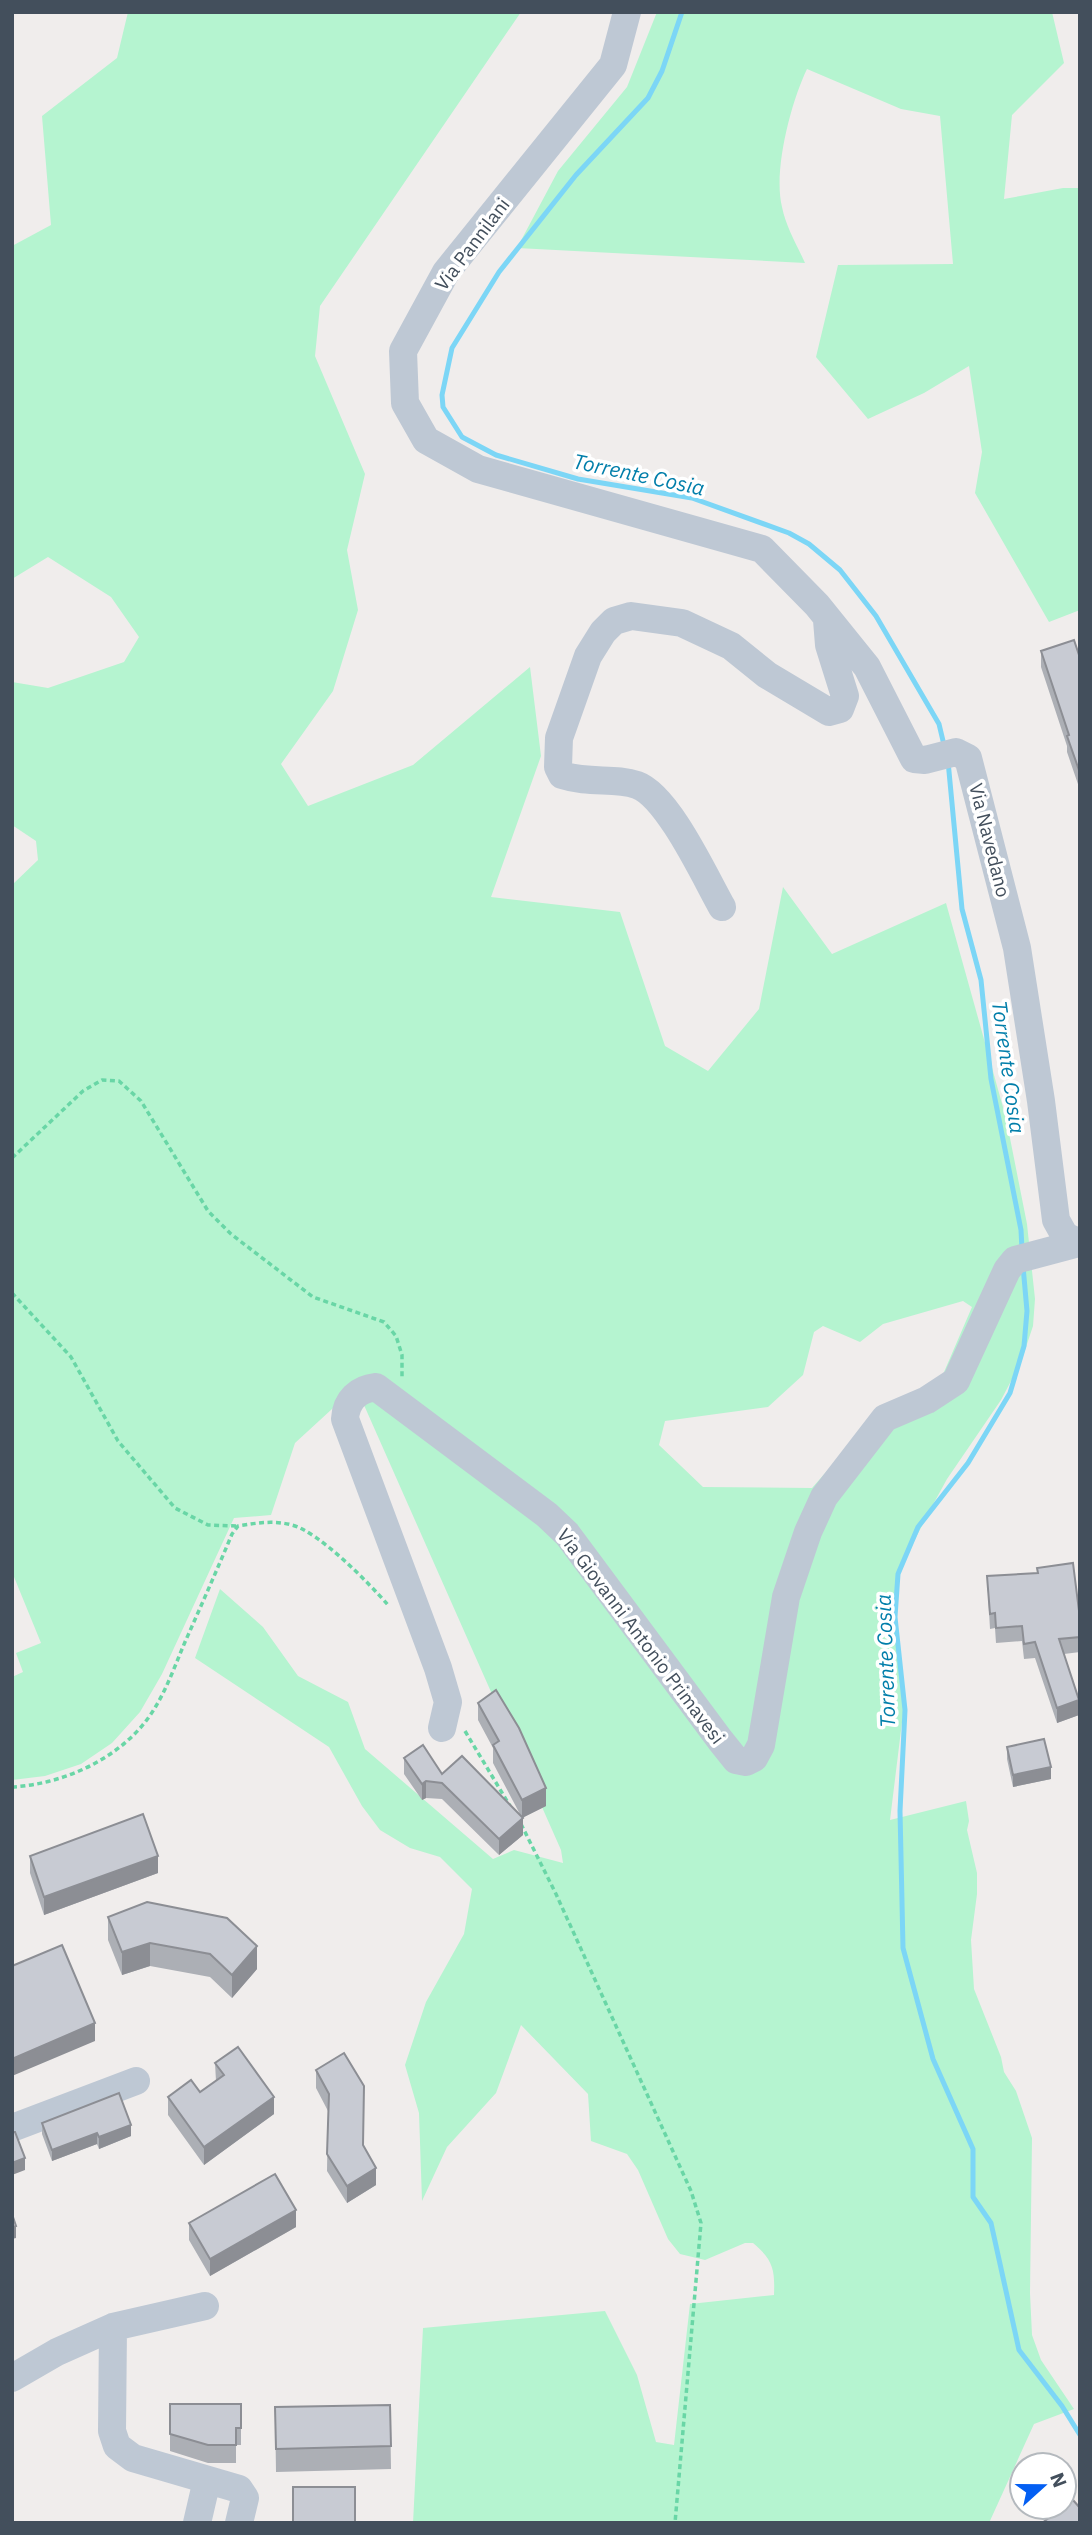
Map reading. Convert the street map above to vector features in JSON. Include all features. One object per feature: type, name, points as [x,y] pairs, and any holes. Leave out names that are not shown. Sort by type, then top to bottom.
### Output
[{"type":"street","name":"Via Pannilani","points":[[626,12],[613,65],[446,272],[403,351],[405,403],[426,440],[478,469],[762,549]]},
{"type":"street","name":"Via Navedano","points":[[762,549],[827,617],[867,667],[914,759],[925,760],[956,752],[968,758],[1017,948],[1056,1220],[1074,1241]]},
{"type":"street","points":[[722,907],[685,840],[656,797],[639,785],[578,780],[562,775],[558,767],[559,738],[588,656],[603,632],[614,621],[631,616],[682,623],[731,646],[767,675],[829,712],[840,709],[845,696],[829,645],[827,617]]},
{"type":"street","name":"Via Giovanni Antonio Primavesi","points":[[445,1715],[426,1635],[345,1419],[345,1409],[353,1397],[364,1389],[376,1388],[547,1515],[567,1534],[736,1760],[746,1762],[754,1758],[761,1745],[786,1597],[808,1532],[824,1497],[885,1418],[927,1399],[956,1381],[1007,1270],[1026,1256],[1074,1241]]},
{"type":"street","points":[[12,2128],[136,2081]]},
{"type":"street","points":[[12,2378],[57,2352],[113,2327],[205,2306]]},
{"type":"street","points":[[113,2327],[112,2431],[117,2446],[133,2458],[243,2491],[245,2498],[239,2523]]},
{"type":"street","points":[[197,2523],[207,2480]]},
{"type":"path","points":[[12,1158],[83,1091],[102,1080],[119,1081],[141,1101],[208,1211],[231,1234],[313,1297],[384,1322],[396,1336],[402,1355],[402,1407]]},
{"type":"path","points":[[12,1293],[71,1357],[118,1441],[175,1508],[208,1525],[238,1526],[268,1521],[295,1525],[322,1541],[389,1606]]},
{"type":"path","points":[[12,1787],[50,1782],[78,1773],[133,1735],[156,1707],[232,1534],[238,1526]]},
{"type":"path","points":[[445,1715],[512,1809]]},
{"type":"path","points":[[519,1821],[556,1894],[691,2191],[701,2222],[675,2523]]},
{"type":"green space","points":[[128,12],[521,12],[320,306],[315,356],[365,474],[347,550],[358,610],[333,691],[281,764],[308,806],[413,765],[530,667],[541,756],[491,897],[620,912],[665,1046],[708,1071],[759,1009],[783,887],[832,954],[946,903],[1006,1118],[1027,1224],[1035,1299],[1033,1326],[1021,1362],[1001,1400],[947,1479],[903,1563],[895,1591],[895,1628],[904,1706],[890,1820],[966,1801],[969,1821],[967,1830],[977,1873],[971,1940],[974,1989],[1001,2057],[1004,2072],[1016,2091],[1032,2138],[1032,2335],[1041,2360],[1074,2409],[1034,2424],[1022,2451],[1008,2451],[1008,2481],[989,2523],[413,2523],[423,2328],[605,2311],[637,2375],[656,2442],[674,2445],[690,2304],[774,2295],[774,2278],[769,2260],[753,2243],[745,2243],[705,2260],[680,2254],[668,2239],[638,2170],[627,2154],[591,2141],[588,2094],[521,2025],[496,2093],[447,2147],[422,2201],[419,2113],[405,2065],[426,2002],[464,1934],[472,1889],[440,1857],[410,1848],[380,1830],[362,1806],[329,1747],[195,1658],[220,1589],[263,1627],[298,1676],[348,1702],[365,1749],[493,1859],[514,1850],[563,1863],[561,1850],[356,1387],[295,1443],[271,1515],[234,1518],[162,1674],[140,1712],[112,1743],[81,1764],[45,1776],[12,1780],[12,1677],[23,1672],[16,1653],[41,1643],[12,1572],[12,885],[38,860],[36,841],[12,825],[12,682],[48,688],[124,662],[139,637],[111,597],[48,557],[12,579],[12,246],[51,225],[42,116],[117,58]],"holes":[[[963,1301],[972,1307],[941,1379],[878,1413],[812,1488],[703,1487],[659,1445],[665,1421],[768,1407],[803,1375],[814,1332],[823,1326],[860,1342],[883,1324]]]},
{"type":"green space","points":[[657,12],[1052,12],[1064,63],[1012,115],[1004,199],[1063,188],[1080,188],[1080,610],[1049,622],[975,493],[982,452],[969,366],[924,393],[868,419],[816,357],[838,265],[953,264],[940,116],[901,109],[807,69],[795,99],[785,137],[780,175],[784,214],[805,263],[517,248],[558,171],[627,87]]},
{"type":"building","points":[[1074,640],[1080,658],[1080,773],[1041,651]]},
{"type":"building","points":[[1073,1563],[1080,1637],[1059,1639],[1079,1700],[1057,1708],[1035,1642],[1024,1644],[1022,1626],[996,1628],[995,1613],[990,1614],[987,1576],[1038,1573],[1037,1568]]},
{"type":"building","points":[[496,1690],[519,1728],[546,1788],[522,1800],[493,1745],[499,1741],[478,1703]]},
{"type":"building","points":[[1044,1739],[1051,1767],[1013,1775],[1007,1747]]},
{"type":"building","points":[[423,1745],[442,1774],[462,1756],[523,1818],[499,1839],[442,1783],[426,1781],[422,1784],[404,1758]]},
{"type":"building","points":[[143,1814],[158,1856],[44,1897],[30,1856]]},
{"type":"building","points":[[147,1902],[227,1918],[257,1946],[232,1975],[210,1954],[150,1943],[122,1952],[108,1917]]},
{"type":"building","points":[[62,1945],[95,2023],[12,2059],[12,1966]]},
{"type":"building","points":[[238,2047],[274,2097],[204,2147],[168,2097],[191,2080],[200,2092],[224,2075],[215,2063]]},
{"type":"building","points":[[344,2053],[364,2086],[363,2145],[376,2168],[347,2186],[327,2154],[329,2094],[316,2070]]},
{"type":"building","points":[[119,2093],[131,2125],[99,2137],[97,2133],[52,2150],[42,2123]]},
{"type":"building","points":[[12,2132],[15,2132],[25,2158],[12,2163]]},
{"type":"building","points":[[275,2174],[296,2210],[210,2259],[189,2223]]},
{"type":"building","points":[[170,2404],[241,2404],[241,2428],[236,2428],[236,2445],[208,2445],[170,2434]]},
{"type":"building","points":[[390,2405],[391,2446],[276,2449],[275,2407]]},
{"type":"building","points":[[293,2487],[355,2487],[355,2523],[293,2523]]},
{"type":"building","points":[[1078,2506],[1080,2508],[1080,2523],[1042,2523],[1078,2521]]},
{"type":"waterway","name":"Torrente Cosia","points":[[682,12],[662,71],[648,98],[576,175],[499,272],[452,348],[442,395],[443,407],[462,437],[496,455],[578,479],[692,498],[789,533],[809,544],[840,570],[876,616],[939,724],[944,745]]},
{"type":"waterway","name":"Torrente Cosia","points":[[948,761],[962,909],[981,980],[991,1079],[1021,1230],[1022,1249]]},
{"type":"waterway","name":"Torrente Cosia","points":[[1023,1266],[1027,1311],[1024,1346],[1010,1393],[968,1463],[918,1527],[898,1574],[895,1617],[905,1710],[900,1811],[903,1948],[933,2059],[973,2149],[973,2197],[991,2223],[1019,2350],[1062,2406],[1080,2435]]}]
